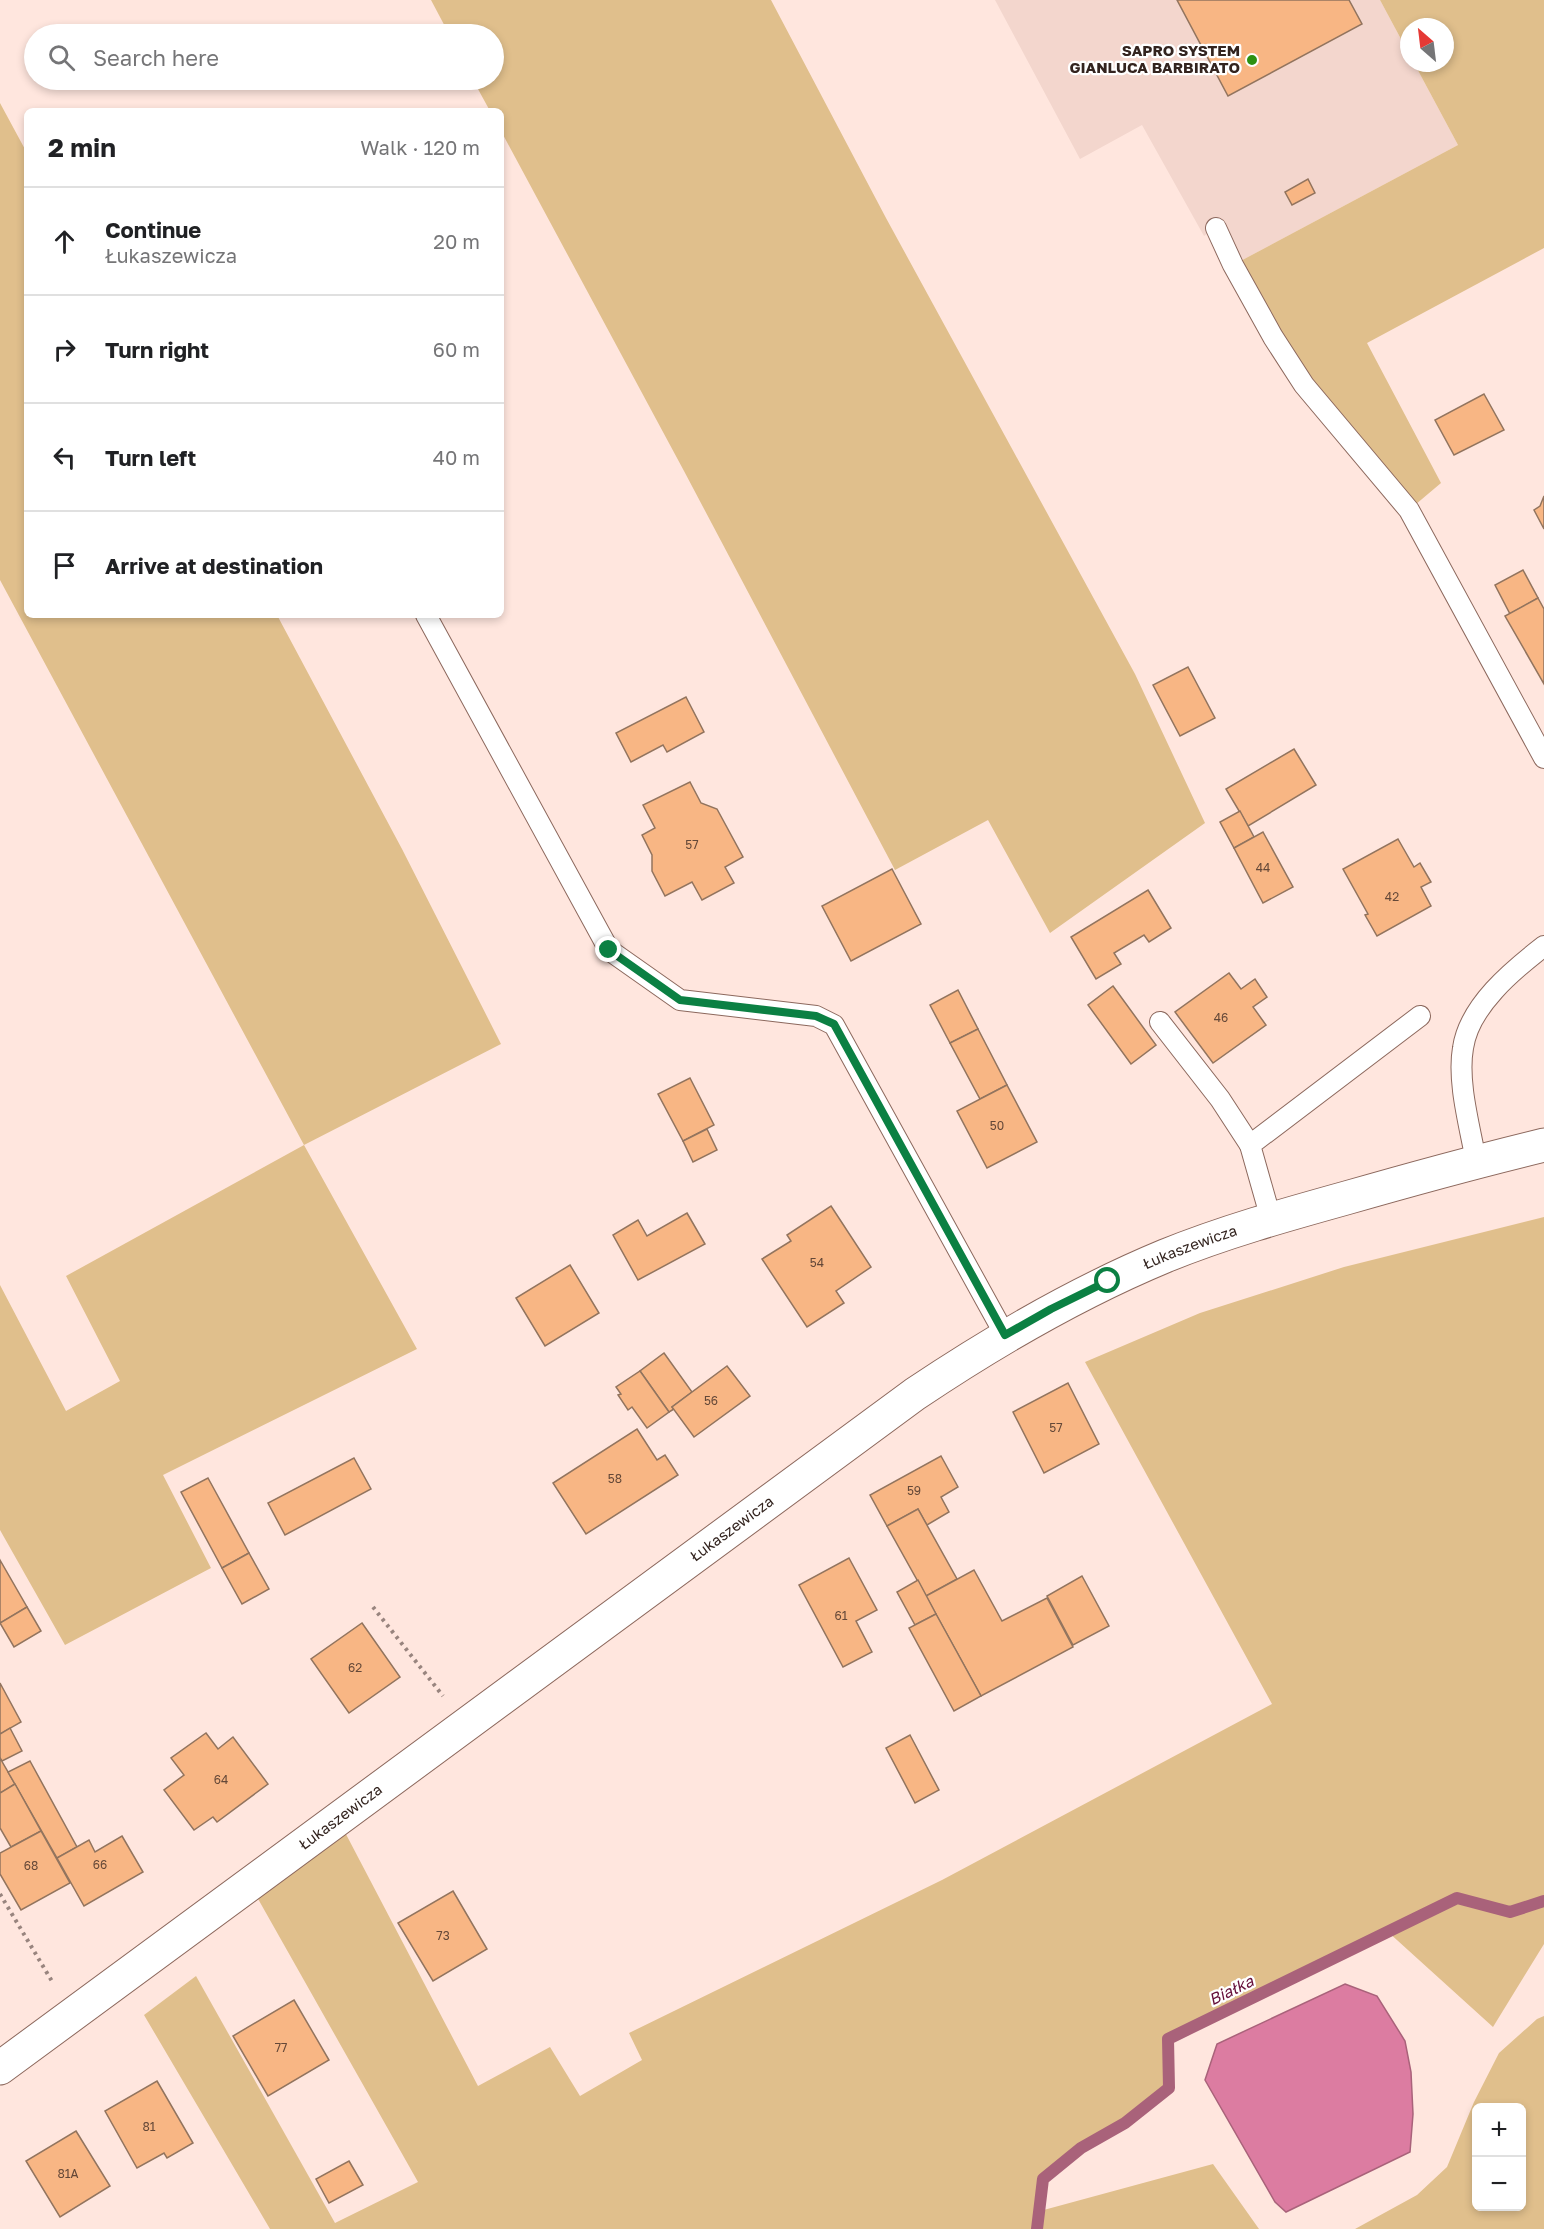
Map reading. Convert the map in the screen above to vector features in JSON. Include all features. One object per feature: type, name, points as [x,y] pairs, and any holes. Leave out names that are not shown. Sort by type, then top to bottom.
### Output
[{"type":"street","name":"Łukaszewicza","points":[[0,2068],[915,1394],[1005,1335],[1051,1309],[1156,1260],[1271,1219],[1476,1161],[1544,1145]]},
{"type":"lane","points":[[1216,228],[1233,265],[1273,337],[1304,385],[1409,510],[1544,758]]},
{"type":"lane","points":[[428,618],[609,950],[680,1000],[816,1016],[834,1024],[1005,1335]]},
{"type":"lane","points":[[1476,1161],[1462,1079],[1462,1047],[1473,1020],[1491,994],[1544,945]]},
{"type":"lane","points":[[1250,1144],[1420,1016]]},
{"type":"lane","points":[[1160,1022],[1220,1099],[1250,1144],[1271,1219]]},
{"type":"path","points":[[373,1607],[465,1724]]},
{"type":"path","points":[[0,1894],[71,2014]]},
{"type":"shaded area","points":[[431,0],[771,0],[886,218],[1135,674],[1205,823],[1050,933],[988,820],[895,870],[504,137],[504,108],[488,108],[478,90],[504,90],[504,24],[444,24]]},
{"type":"shaded area","points":[[995,0],[1380,0],[1400,37],[1400,72],[1419,72],[1458,145],[1233,265],[1216,228],[1204,236],[1142,125],[1080,159]]},
{"type":"shaded area","points":[[1380,0],[1544,0],[1544,248],[1367,343],[1441,483],[1409,510],[1304,385],[1233,265],[1458,145],[1419,72],[1454,72],[1454,18],[1400,18],[1400,37]]},
{"type":"shaded area","points":[[0,103],[24,147],[24,618],[279,618],[402,849],[501,1044],[304,1145],[0,580]]},
{"type":"shaded area","points":[[304,1145],[417,1349],[163,1475],[211,1568],[65,1645],[0,1530],[0,1285],[66,1411],[120,1381],[66,1276]]},
{"type":"shaded area","points":[[1544,1217],[1544,1944],[1493,2027],[1387,1931],[1169,2039],[1169,2088],[1125,2123],[1081,2148],[1043,2179],[1040,2211],[1213,2164],[1259,2229],[270,2229],[144,2015],[196,1976],[335,2223],[418,2182],[249,1883],[338,1819],[478,2086],[550,2047],[580,2096],[642,2060],[629,2033],[942,1880],[1272,1704],[1085,1362],[1200,1313],[1344,1267]]},
{"type":"shaded area","points":[[1345,1984],[1377,1996],[1405,2041],[1411,2072],[1413,2114],[1410,2152],[1286,2212],[1275,2202],[1205,2080],[1217,2044]]},
{"type":"shaded area","points":[[1544,2016],[1544,2229],[1355,2229],[1417,2195],[1447,2167],[1472,2107],[1472,2211],[1526,2211],[1526,2103],[1474,2103],[1499,2053],[1537,2019]]},
{"type":"building","name":"SAPRO SYSTEM GIANLUCA BARBIRATO","points":[[1177,0],[1349,0],[1362,24],[1228,96]]},
{"type":"building","points":[[1308,179],[1315,193],[1292,205],[1285,192]]},
{"type":"building","points":[[1484,394],[1504,430],[1454,455],[1435,420]]},
{"type":"building","points":[[1544,496],[1544,529],[1534,510],[1540,506]]},
{"type":"building","points":[[1523,570],[1538,598],[1510,614],[1495,585]]},
{"type":"building","points":[[1538,598],[1544,609],[1544,684],[1505,616]]},
{"type":"building","points":[[1188,667],[1215,718],[1180,736],[1153,685]]},
{"type":"building","points":[[686,697],[704,732],[667,752],[663,745],[631,762],[616,733]]},
{"type":"building","points":[[1294,749],[1316,785],[1248,826],[1226,789]]},
{"type":"building","points":[[690,782],[701,803],[717,809],[743,857],[725,867],[734,883],[702,900],[692,882],[665,896],[652,871],[652,855],[642,835],[655,828],[643,805]]},
{"type":"building","points":[[1240,811],[1254,837],[1234,848],[1220,822]]},
{"type":"building","points":[[1263,832],[1293,887],[1263,903],[1234,848]]},
{"type":"building","points":[[1398,839],[1414,867],[1420,863],[1431,882],[1421,887],[1431,906],[1377,936],[1365,915],[1368,914],[1343,869]]},
{"type":"building","points":[[892,869],[921,924],[851,961],[822,906]]},
{"type":"building","points":[[1148,890],[1171,928],[1149,942],[1144,935],[1114,953],[1121,964],[1096,979],[1071,937]]},
{"type":"building","points":[[1229,973],[1241,989],[1255,979],[1267,997],[1253,1007],[1266,1025],[1213,1063],[1175,1012]]},
{"type":"building","points":[[1113,986],[1156,1045],[1131,1064],[1088,1005]]},
{"type":"building","points":[[958,990],[978,1029],[950,1043],[930,1005]]},
{"type":"building","points":[[978,1029],[1007,1085],[980,1099],[950,1043]]},
{"type":"building","points":[[690,1078],[714,1125],[683,1141],[658,1094]]},
{"type":"building","points":[[1007,1085],[1037,1142],[987,1168],[957,1111]]},
{"type":"building","points":[[707,1129],[717,1150],[693,1162],[683,1141]]},
{"type":"building","points":[[831,1206],[871,1267],[836,1291],[844,1303],[807,1327],[762,1259],[791,1241],[787,1235]]},
{"type":"building","points":[[687,1213],[705,1244],[638,1280],[613,1235],[638,1220],[647,1236]]},
{"type":"building","points":[[570,1265],[599,1313],[545,1346],[516,1298]]},
{"type":"building","points":[[664,1353],[692,1392],[672,1407],[674,1409],[669,1412],[640,1371]]},
{"type":"building","points":[[727,1366],[750,1396],[694,1437],[672,1407]]},
{"type":"building","points":[[640,1371],[669,1412],[647,1428],[632,1407],[628,1410],[618,1395],[621,1394],[616,1387]]},
{"type":"building","points":[[1068,1383],[1099,1444],[1044,1473],[1013,1412]]},
{"type":"building","points":[[637,1429],[657,1460],[665,1455],[678,1475],[586,1534],[553,1483]]},
{"type":"building","points":[[941,1456],[958,1487],[941,1497],[949,1512],[927,1525],[918,1509],[887,1526],[870,1495]]},
{"type":"building","points":[[354,1458],[371,1489],[285,1535],[268,1503]]},
{"type":"building","points":[[208,1478],[249,1553],[222,1568],[181,1492]]},
{"type":"building","points":[[918,1509],[957,1579],[926,1596],[887,1526]]},
{"type":"building","points":[[249,1553],[269,1589],[242,1604],[222,1568]]},
{"type":"building","points":[[849,1558],[877,1610],[856,1621],[872,1652],[843,1667],[799,1585]]},
{"type":"building","points":[[0,1560],[27,1607],[0,1623]]},
{"type":"building","points":[[974,1570],[1002,1621],[1047,1598],[1073,1647],[981,1696],[926,1596]]},
{"type":"building","points":[[1082,1576],[1109,1626],[1073,1645],[1047,1596]]},
{"type":"building","points":[[918,1580],[936,1614],[915,1625],[897,1592]]},
{"type":"building","points":[[27,1607],[41,1631],[14,1647],[0,1623]]},
{"type":"building","points":[[936,1614],[981,1696],[954,1711],[909,1628]]},
{"type":"building","points":[[362,1623],[400,1677],[349,1713],[311,1659]]},
{"type":"building","points":[[0,1683],[21,1722],[0,1734]]},
{"type":"building","points":[[10,1728],[22,1751],[2,1761],[0,1734]]},
{"type":"building","points":[[206,1733],[218,1749],[233,1737],[268,1784],[217,1822],[213,1817],[194,1830],[164,1790],[184,1775],[171,1758]]},
{"type":"building","points":[[910,1735],[939,1790],[915,1803],[886,1748]]},
{"type":"building","points":[[0,1758],[15,1784],[0,1793]]},
{"type":"building","points":[[30,1761],[77,1847],[57,1858],[8,1772]]},
{"type":"building","points":[[15,1784],[41,1831],[11,1847],[0,1828],[0,1793]]},
{"type":"building","points":[[41,1831],[70,1883],[21,1910],[0,1874],[0,1853]]},
{"type":"building","points":[[122,1836],[143,1872],[84,1906],[57,1858],[89,1840],[95,1852]]},
{"type":"building","points":[[453,1891],[487,1949],[433,1981],[398,1923]]},
{"type":"building","points":[[294,2000],[329,2060],[268,2096],[233,2036]]},
{"type":"building","points":[[157,2081],[193,2143],[167,2158],[164,2153],[137,2168],[105,2111]]},
{"type":"building","points":[[76,2131],[110,2186],[60,2217],[26,2161]]},
{"type":"building","points":[[349,2161],[363,2185],[329,2203],[316,2179]]},
{"type":"waterway","name":"Białka","points":[[1037,2229],[1043,2179],[1081,2148],[1125,2123],[1169,2088],[1168,2039],[1457,1898],[1510,1912],[1544,1901]]},
{"type":"place","name":"SAPRO SYSTEM GIANLUCA BARBIRATO","points":[[1252,60]]},
{"type":"route","points":[[609,950],[680,1000],[816,1016],[834,1024],[977,1288],[1005,1335],[1108,1281]]}]
